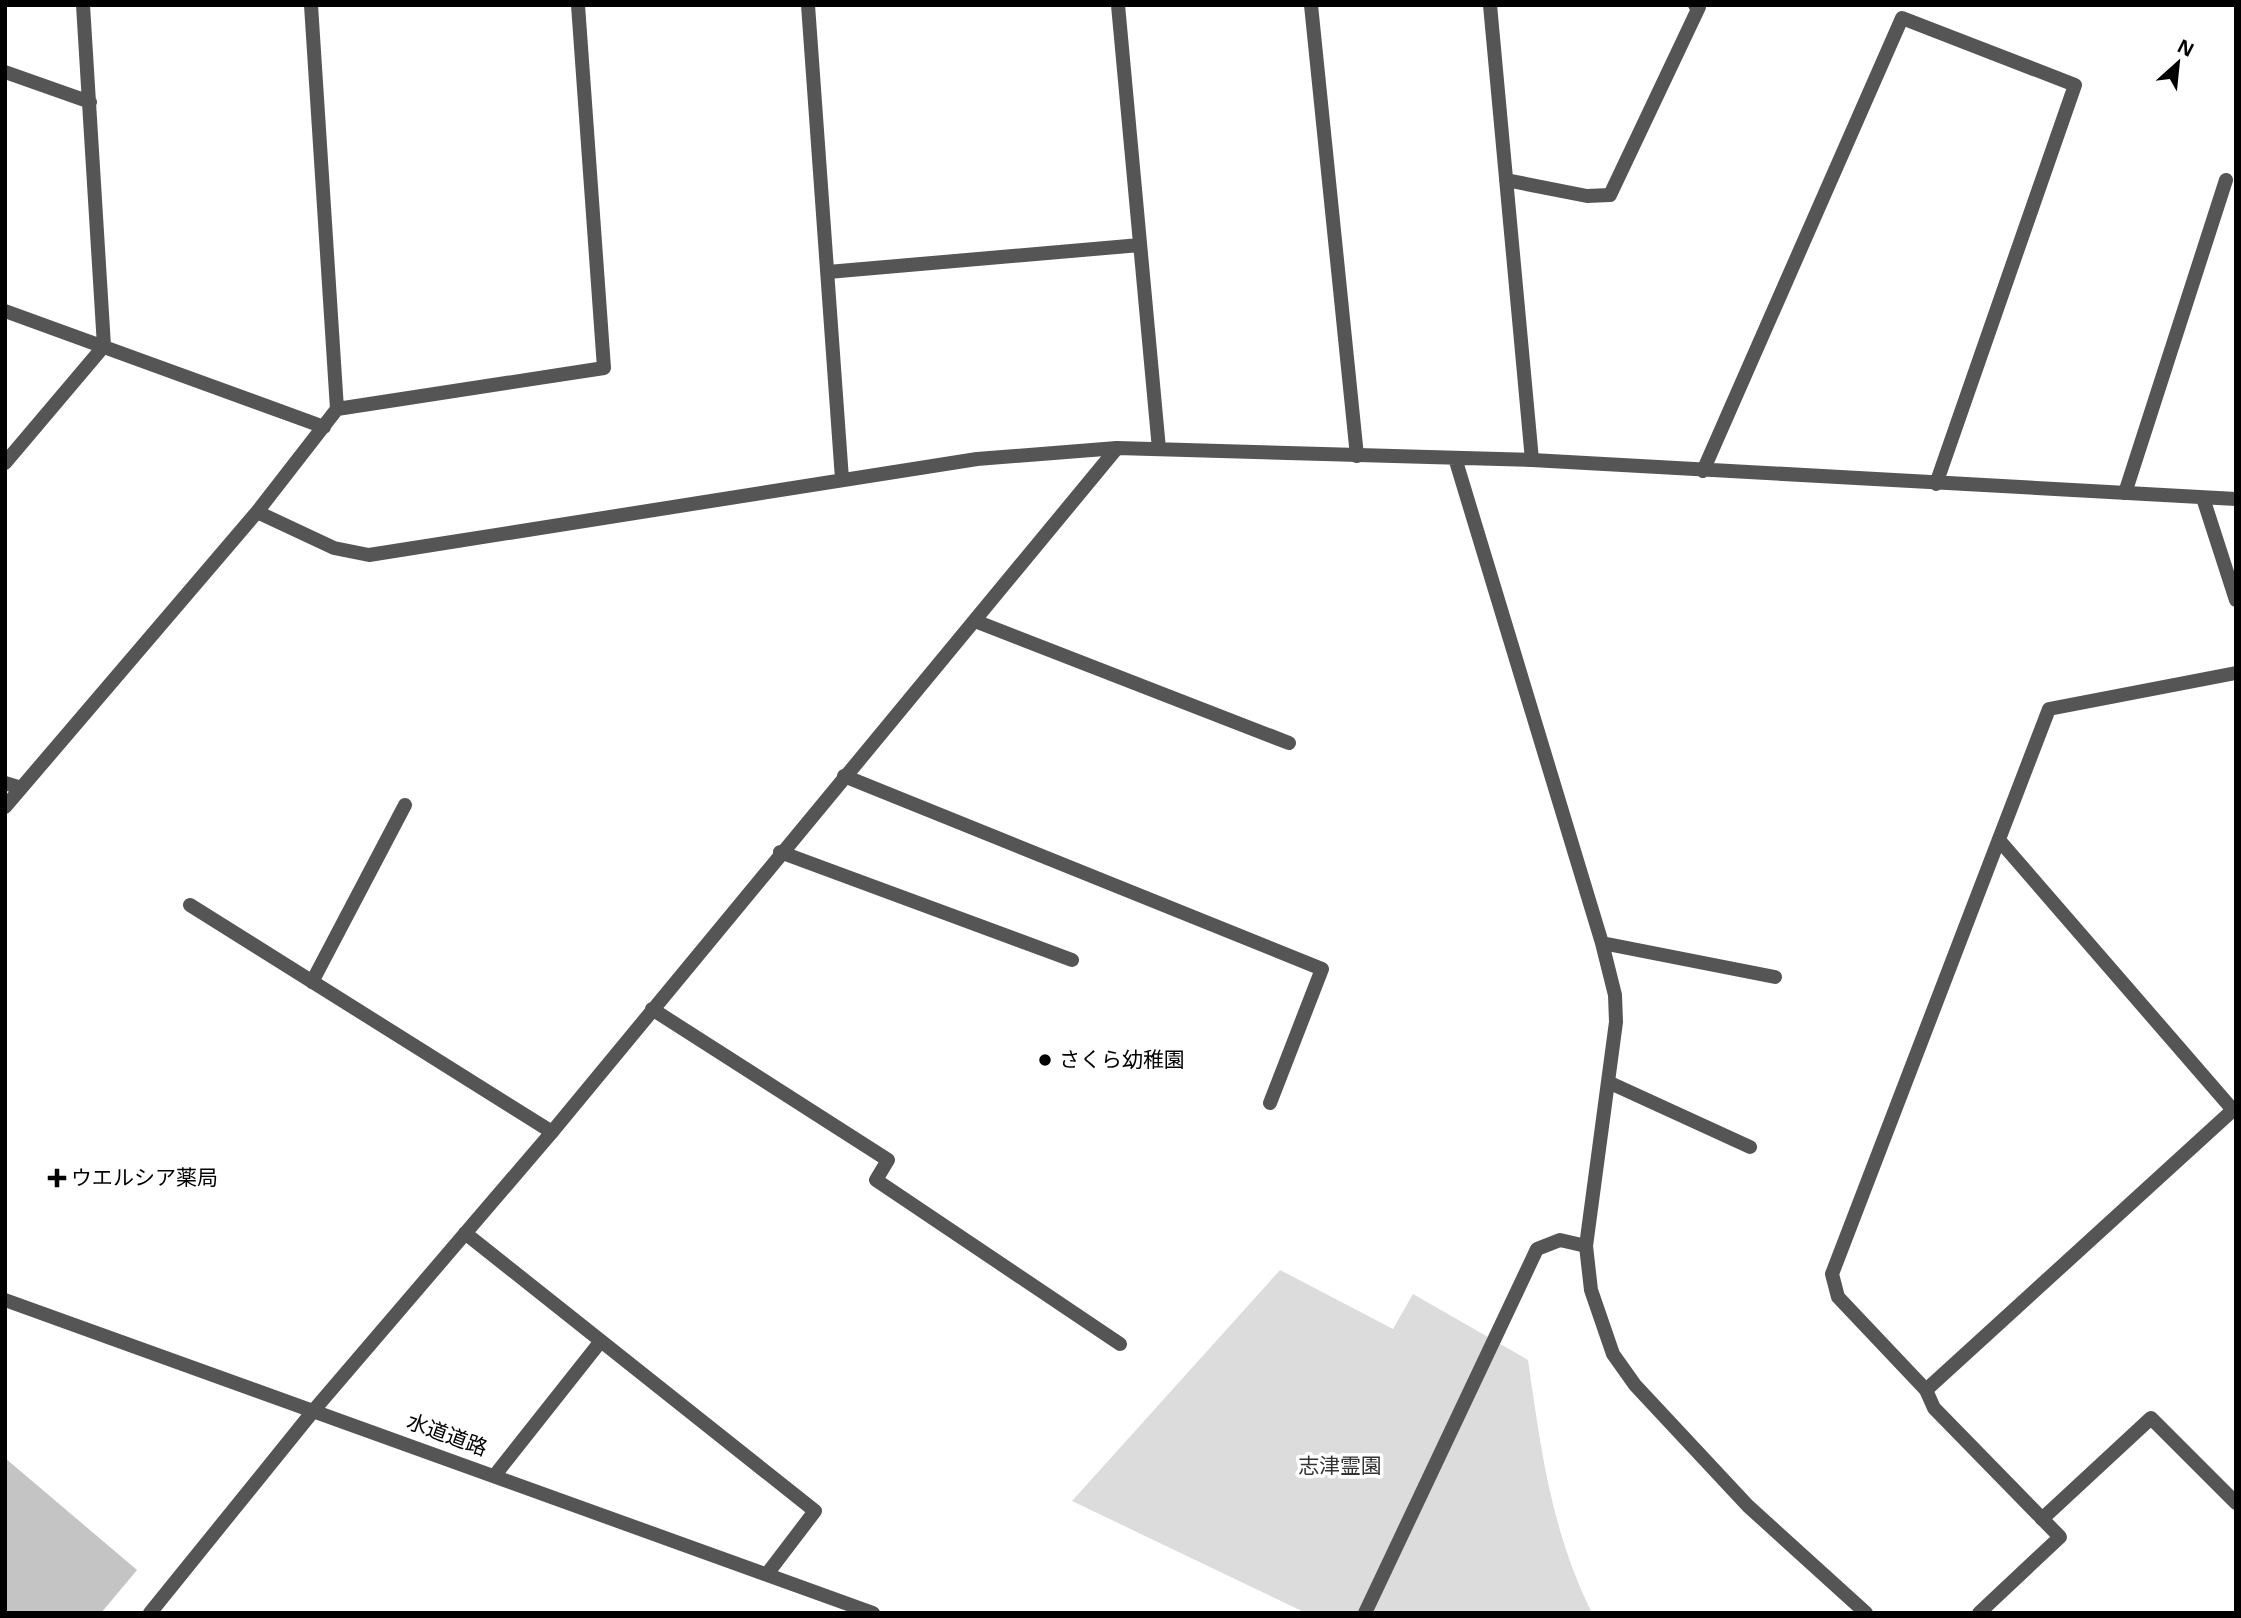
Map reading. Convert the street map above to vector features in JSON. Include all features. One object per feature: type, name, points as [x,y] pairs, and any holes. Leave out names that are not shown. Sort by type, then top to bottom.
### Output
[{"type":"street","points":[[5,463],[104,346],[83,5]]},
{"type":"street","points":[[5,807],[257,512],[337,409],[311,5]]},
{"type":"street","points":[[337,409],[604,368],[578,5]]},
{"type":"street","points":[[808,5],[842,479]]},
{"type":"street","points":[[1118,5],[1159,449]]},
{"type":"street","points":[[1311,5],[1357,456]]},
{"type":"street","points":[[1490,5],[1532,460]]},
{"type":"street","points":[[1506,180],[1587,196],[1610,195],[1699,7],[1695,5]]},
{"type":"street","points":[[1703,471],[1902,18],[2075,85],[1936,484]]},
{"type":"street","points":[[5,72],[90,102]]},
{"type":"street","points":[[2125,493],[2226,180]]},
{"type":"street","points":[[828,272],[1140,245]]},
{"type":"street","points":[[5,311],[324,427]]},
{"type":"street","points":[[150,1613],[314,1410],[552,1132],[780,852],[1117,448]]},
{"type":"street","points":[[257,512],[334,548],[369,555],[977,459],[1117,448],[1532,460],[2236,499]]},
{"type":"street","points":[[1455,458],[1602,943],[1615,995],[1616,1022],[1586,1246],[1591,1290],[1613,1354],[1635,1385],[1748,1506],[1866,1613]]},
{"type":"street","points":[[2203,498],[2236,600]]},
{"type":"street","points":[[975,621],[1289,743]]},
{"type":"street","points":[[1979,1613],[2060,1537],[1934,1408],[1926,1390],[1838,1297],[1832,1274],[2049,709],[2236,673]]},
{"type":"street","points":[[844,776],[1322,969],[1270,1103]]},
{"type":"street","points":[[5,783],[21,788]]},
{"type":"street","points":[[312,982],[405,805]]},
{"type":"street","points":[[1926,1390],[2233,1110],[1999,840]]},
{"type":"street","points":[[780,852],[1072,960]]},
{"type":"street","points":[[190,905],[552,1132]]},
{"type":"street","points":[[1602,943],[1775,977]]},
{"type":"street","points":[[652,1009],[888,1160],[876,1180],[1120,1344]]},
{"type":"street","points":[[1608,1082],[1750,1147]]},
{"type":"street","points":[[465,1233],[815,1511],[767,1574]]},
{"type":"street","points":[[1365,1613],[1537,1249],[1560,1240],[1586,1246]]},
{"type":"street","name":"水道道路","points":[[5,1300],[873,1613]]},
{"type":"street","points":[[495,1475],[601,1341]]},
{"type":"street","points":[[2042,1519],[2151,1418],[2236,1503]]},
{"type":"green space","name":"志津霊園","points":[[1280,1270],[1393,1329],[1413,1294],[1528,1360],[1543,1458],[1557,1520],[1578,1582],[1592,1613],[1306,1613],[1072,1501]]},
{"type":"building","points":[[5,1458],[137,1570],[101,1613],[5,1613]]},
{"type":"place","name":"さくら幼稚園","points":[[1045,1060]]},
{"type":"place","name":"ウエルシア薬局","points":[[57,1178]]}]
